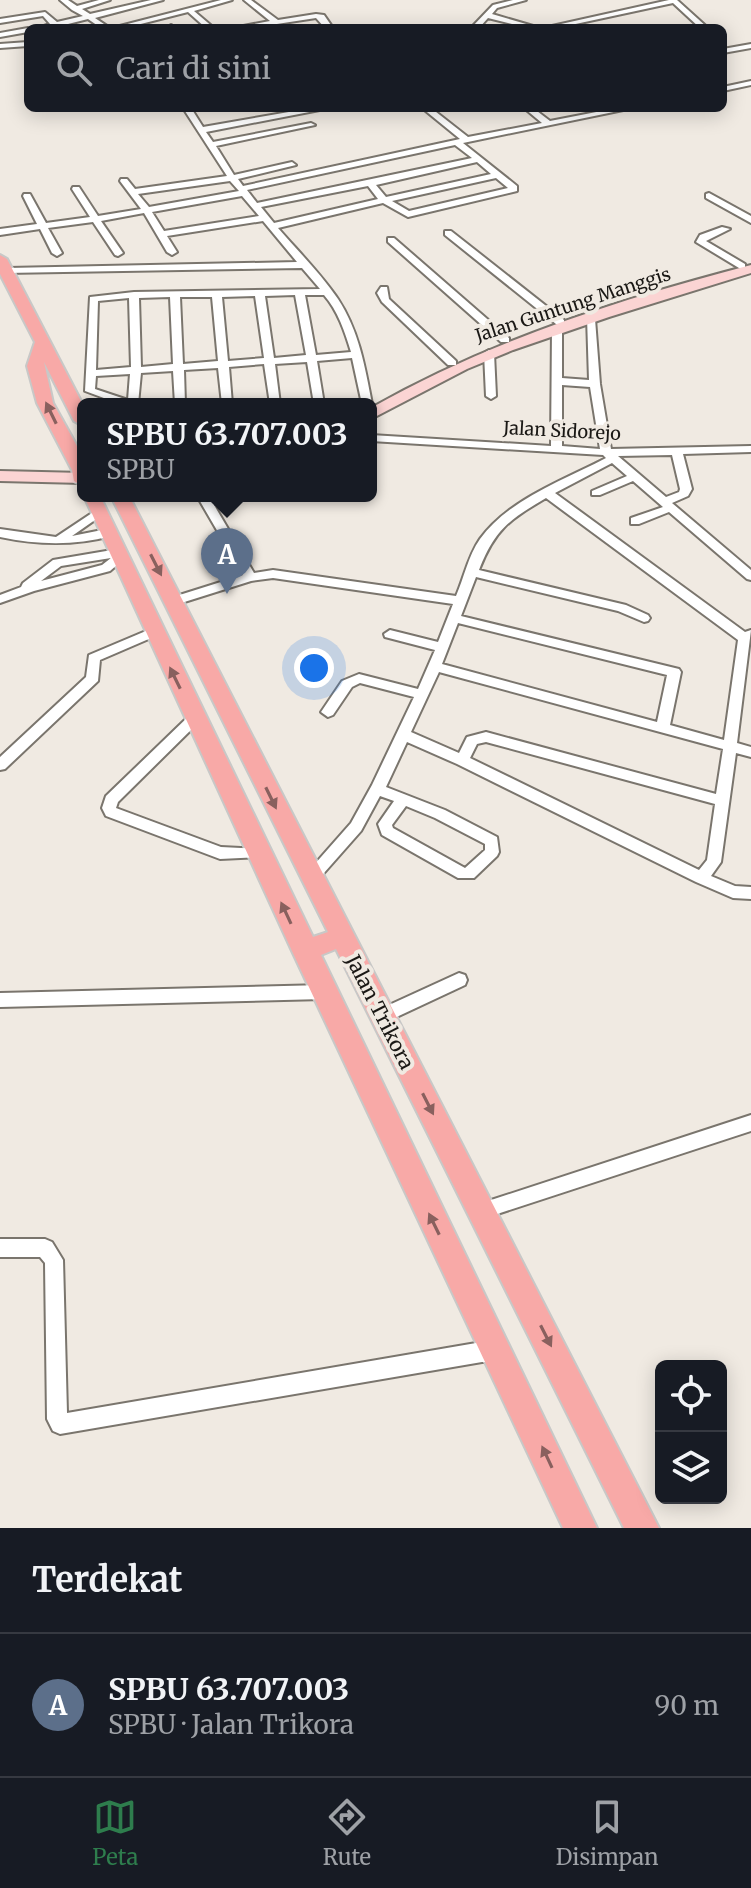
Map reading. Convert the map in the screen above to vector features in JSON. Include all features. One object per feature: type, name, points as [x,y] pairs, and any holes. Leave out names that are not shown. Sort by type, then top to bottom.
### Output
[{"type":"main road","points":[[4,265],[77,409]]},
{"type":"main road","points":[[43,341],[35,366],[54,363]]},
{"type":"main road","name":"Jalan Trikora","points":[[35,366],[45,403],[77,468]]},
{"type":"main road","name":"Jalan Trikora","points":[[123,502],[642,1528]]},
{"type":"main road","name":"Jalan Trikora","points":[[94,503],[257,853],[580,1528]]},
{"type":"main road","points":[[304,951],[341,937]]},
{"type":"street","points":[[63,0],[100,24]]},
{"type":"street","points":[[74,9],[107,0]]},
{"type":"street","points":[[116,0],[130,8]]},
{"type":"street","points":[[68,24],[160,0]]},
{"type":"street","points":[[132,24],[229,0]]},
{"type":"street","points":[[247,0],[275,21]]},
{"type":"street","points":[[479,24],[495,6],[523,0]]},
{"type":"street","points":[[565,24],[674,0],[700,24]]},
{"type":"street","points":[[189,10],[205,24]]},
{"type":"street","points":[[0,21],[42,11],[54,24]]},
{"type":"street","points":[[487,15],[521,24]]},
{"type":"street","points":[[229,16],[237,24]]},
{"type":"street","points":[[258,24],[319,17],[325,24]]},
{"type":"street","points":[[0,35],[24,31]]},
{"type":"street","points":[[0,46],[24,44]]},
{"type":"street","points":[[727,49],[751,46]]},
{"type":"street","points":[[739,48],[751,55]]},
{"type":"street","points":[[727,88],[751,83]]},
{"type":"street","points":[[190,112],[232,178],[345,318],[358,355],[367,398]]},
{"type":"street","points":[[201,130],[303,112]]},
{"type":"street","points":[[349,165],[371,183],[384,200],[408,214],[514,189],[430,112]]},
{"type":"street","points":[[533,112],[548,123]]},
{"type":"street","points":[[0,232],[147,211],[349,165],[607,112]]},
{"type":"street","points":[[210,145],[311,125]]},
{"type":"street","points":[[254,206],[479,159]]},
{"type":"street","points":[[132,192],[232,178],[292,165]]},
{"type":"street","points":[[273,226],[497,175]]},
{"type":"street","points":[[124,181],[172,252]]},
{"type":"street","points":[[76,189],[118,253]]},
{"type":"street","points":[[334,189],[354,207]]},
{"type":"street","points":[[27,196],[57,253]]},
{"type":"street","points":[[709,196],[751,220]]},
{"type":"street","points":[[161,234],[264,218]]},
{"type":"street","points":[[725,229],[703,237],[701,242],[748,269]]},
{"type":"street","points":[[448,233],[559,325],[556,450]]},
{"type":"street","points":[[391,240],[505,340]]},
{"type":"street","points":[[4,265],[305,265]]},
{"type":"street","name":"Jalan Guntung Manggis","points":[[377,401],[505,340],[748,269]]},
{"type":"street","points":[[384,289],[385,300],[452,363]]},
{"type":"street","name":"Jalan Guntung Manggis","points":[[377,411],[489,353],[559,325],[590,319],[671,290]]},
{"type":"street","points":[[113,398],[90,391],[93,373],[93,299],[134,295],[326,292]]},
{"type":"street","points":[[175,294],[180,398]]},
{"type":"street","points":[[260,294],[274,398]]},
{"type":"street","points":[[300,294],[318,398]]},
{"type":"street","points":[[133,398],[136,369],[134,295]]},
{"type":"street","points":[[217,295],[226,398]]},
{"type":"street","points":[[590,319],[595,384],[609,455],[751,576]]},
{"type":"street","points":[[489,353],[491,396]]},
{"type":"street","points":[[93,373],[358,355]]},
{"type":"street","points":[[557,381],[595,384]]},
{"type":"street","name":"Jalan Sidorejo","points":[[377,438],[609,455],[751,449]]},
{"type":"street","points":[[635,521],[684,494],[686,489],[677,451]]},
{"type":"street","points":[[311,878],[356,827],[377,789],[443,648],[471,572],[491,531],[609,455]]},
{"type":"street","points":[[0,466],[77,496]]},
{"type":"street","points":[[0,476],[77,498]]},
{"type":"street","points":[[596,493],[634,477]]},
{"type":"street","points":[[549,494],[748,636],[714,862],[701,878]]},
{"type":"street","points":[[206,502],[250,577]]},
{"type":"street","points":[[0,533],[85,540],[94,503]]},
{"type":"street","points":[[60,540],[94,503]]},
{"type":"street","points":[[0,599],[106,568],[94,503]]},
{"type":"street","points":[[471,572],[622,608],[644,618]]},
{"type":"street","points":[[174,601],[250,577],[273,574],[462,601]]},
{"type":"street","points":[[454,618],[674,672],[663,726]]},
{"type":"street","points":[[0,765],[93,678],[94,658],[153,632]]},
{"type":"street","points":[[390,634],[443,648]]},
{"type":"street","points":[[435,666],[751,752]]},
{"type":"street","points":[[328,712],[347,684],[359,678],[422,695]]},
{"type":"street","points":[[195,718],[111,800],[109,808],[111,812],[220,853],[257,853]]},
{"type":"street","points":[[404,735],[462,760],[701,878],[733,892],[751,893]]},
{"type":"street","points":[[462,760],[472,740],[486,737],[723,801]]},
{"type":"street","points":[[377,789],[440,814],[492,841],[492,852],[469,874],[463,874],[387,831],[385,824],[403,800]]},
{"type":"street","points":[[382,1016],[459,980]]},
{"type":"street","points":[[0,1000],[324,992]]},
{"type":"street","points":[[482,1211],[751,1123]]},
{"type":"street","points":[[0,1248],[45,1248],[54,1260],[57,1419],[60,1424],[482,1352],[498,1352]]},
{"type":"place","name":"SPBU 63.707.003","points":[[227,594]]}]
